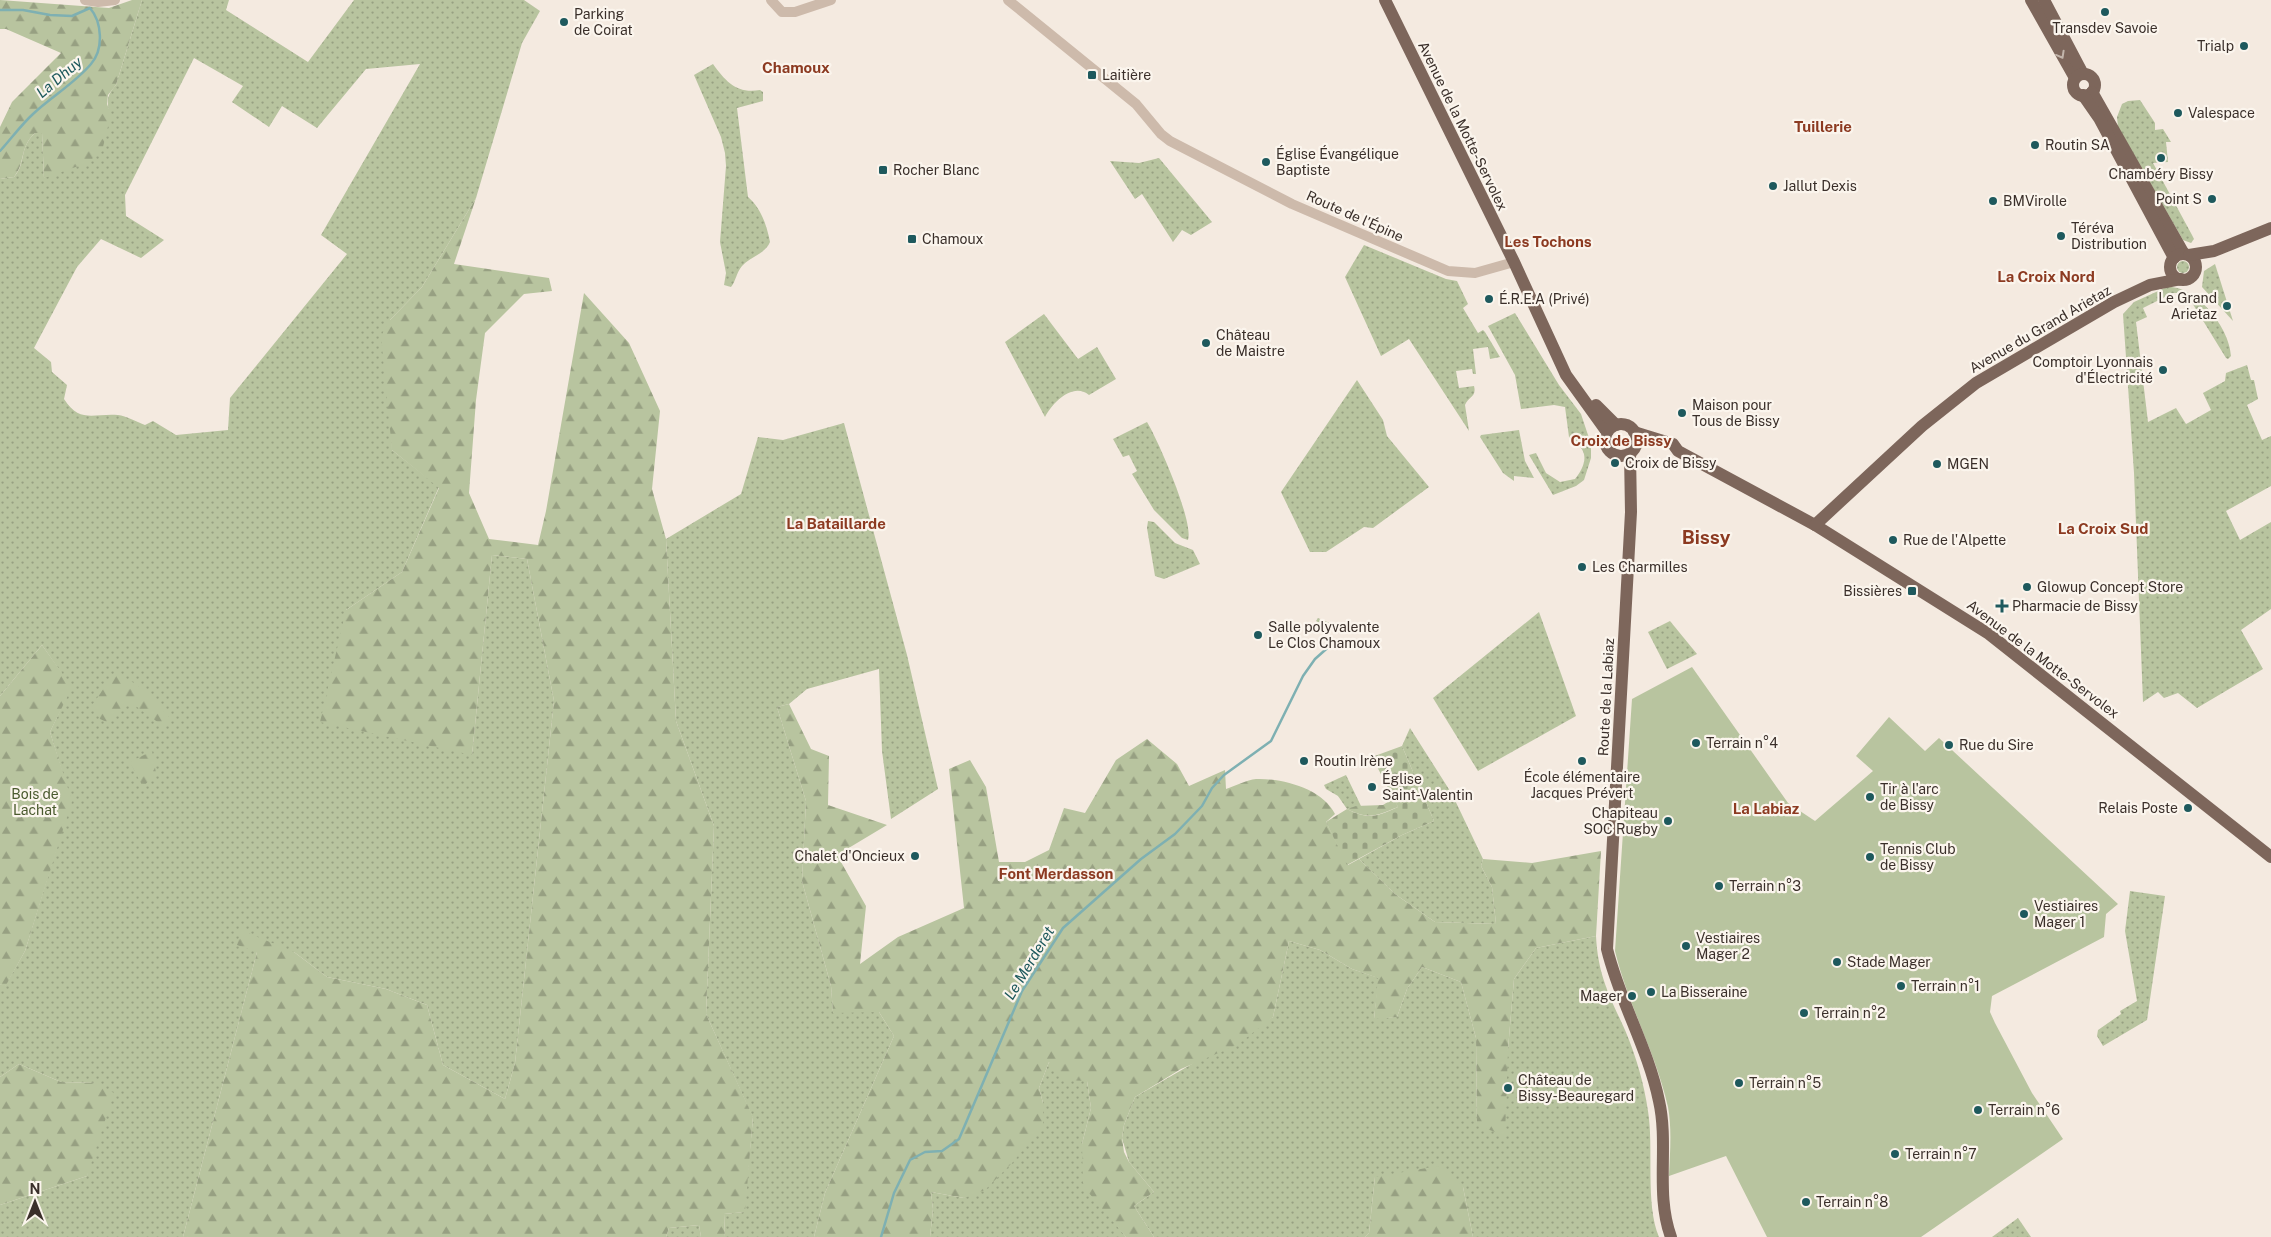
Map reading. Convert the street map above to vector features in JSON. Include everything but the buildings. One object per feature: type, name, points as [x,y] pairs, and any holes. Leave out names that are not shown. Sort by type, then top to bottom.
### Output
[{"type":"main road","name":"Avenue de la Motte-Servolex","points":[[1385,0],[1514,262],[1566,375],[1612,429]]},
{"type":"main road","points":[[2032,0],[2079,76],[2094,80],[2095,87],[2088,93]]},
{"type":"main road","points":[[2044,0],[2079,76],[2074,89],[2088,93],[2179,258],[2174,275],[2181,279]]},
{"type":"main road","points":[[2179,258],[2214,251],[2271,228]]},
{"type":"main road","points":[[2196,271],[2214,251]]},
{"type":"main road","points":[[2179,258],[2195,262],[2196,271]]},
{"type":"main road","name":"Avenue du Grand Arietaz","points":[[2150,285],[2179,258]]},
{"type":"main road","name":"Avenue du Grand Arietaz","points":[[1815,525],[1922,426],[1976,383],[2114,302],[2150,285],[2192,276],[2196,271]]},
{"type":"main road","points":[[1626,426],[1634,432],[1633,450],[1617,456],[1606,447],[1605,437],[1612,429],[1626,426]]},
{"type":"main road","name":"Avenue de la Motte-Servolex","points":[[1634,432],[1673,444],[1676,449]]},
{"type":"main road","name":"Avenue de la Motte-Servolex","points":[[1633,450],[1651,444],[1676,449],[1815,525],[1990,634],[2271,857]]},
{"type":"main road","name":"Route de la Labiaz","points":[[1633,450],[1629,479],[1631,512],[1615,802],[1613,880],[1607,949],[1617,987],[1641,1040],[1659,1102],[1662,1126],[1665,1215],[1671,1237]]},
{"type":"main road","name":"Route de la Labiaz","points":[[1617,456],[1629,479]]},
{"type":"street","points":[[90,1],[114,0]]},
{"type":"street","points":[[771,0],[782,12],[795,12],[831,0]]},
{"type":"street","name":"Route de l'Épine","points":[[1008,0],[1136,104],[1165,137],[1262,188],[1448,271],[1475,273],[1514,262]]},
{"type":"green space","points":[[0,0],[109,8],[132,0],[142,0],[116,85],[108,95],[107,104],[111,114],[102,151],[87,163],[44,178],[42,133],[35,133],[24,150],[20,166],[14,177],[0,179],[0,127],[12,102],[61,53],[6,29],[0,29]]},
{"type":"green space","points":[[142,0],[229,0],[226,10],[308,62],[354,0],[524,0],[540,11],[522,43],[476,198],[422,287],[390,320],[392,450],[439,487],[402,572],[346,610],[472,755],[492,555],[527,559],[554,701],[515,1063],[505,1099],[443,1065],[427,1005],[386,989],[327,977],[294,952],[257,952],[183,1237],[0,1237],[0,1205],[87,1176],[95,1083],[61,1082],[19,1064],[0,1077],[0,984],[5,986],[25,951],[71,801],[50,732],[71,687],[42,645],[0,696],[0,179],[14,177],[20,166],[26,145],[35,133],[42,132],[44,178],[110,114],[108,98],[116,85]],"holes":[[[194,58],[243,86],[232,102],[269,127],[282,106],[317,128],[366,69],[420,64],[321,235],[347,254],[230,398],[228,430],[176,435],[153,421],[145,425],[121,416],[88,416],[76,412],[64,399],[67,385],[52,372],[51,362],[34,348],[77,267],[101,239],[141,258],[164,240],[126,216],[125,195]]]},
{"type":"green space","points":[[713,64],[728,81],[738,88],[752,91],[760,90],[763,92],[763,101],[737,108],[748,197],[753,201],[763,218],[770,242],[765,250],[742,266],[731,287],[724,285],[726,273],[720,242],[726,166],[725,153],[721,137],[694,75]]},
{"type":"green space","points":[[2140,100],[2155,123],[2155,130],[2163,129],[2171,142],[2166,142],[2168,162],[2153,163],[2194,239],[2191,243],[2183,240],[2118,127],[2117,117],[2122,104],[2128,101]]},
{"type":"green space","points":[[1159,158],[1212,222],[1191,235],[1182,230],[1173,242],[1142,194],[1135,199],[1110,161],[1139,163]]},
{"type":"green space","points":[[476,198],[454,264],[549,278],[552,291],[524,294],[485,333],[476,400],[469,493],[489,539],[538,545],[546,511],[584,293],[629,343],[660,411],[652,489],[666,539],[676,721],[714,826],[706,1014],[753,1117],[745,1212],[724,1214],[725,1237],[701,1237],[699,1225],[669,1228],[666,1237],[183,1237],[257,952],[237,945],[241,930],[294,952],[327,977],[386,989],[427,1005],[443,1065],[505,1099],[515,1063],[554,701],[527,559],[492,555],[472,755],[320,722],[346,610],[402,572],[439,488],[392,450],[381,336],[390,320],[422,287]]},
{"type":"green space","points":[[1364,245],[1446,279],[1457,281],[1468,304],[1463,308],[1478,333],[1483,330],[1485,332],[1500,357],[1490,359],[1488,347],[1473,349],[1476,374],[1473,374],[1472,369],[1456,371],[1459,388],[1474,386],[1475,390],[1465,405],[1469,431],[1409,339],[1381,356],[1345,277]]},
{"type":"green space","points":[[2183,261],[2189,267],[2183,273],[2177,267]]},
{"type":"green space","points":[[2215,264],[2233,321],[2202,287],[2204,271]]},
{"type":"green space","points":[[2167,287],[2178,288],[2189,293],[2210,310],[2225,333],[2231,356],[2228,359],[2226,358],[2186,293],[2173,293],[2143,308],[2147,317],[2136,322],[2148,422],[2176,408],[2186,424],[2211,410],[2203,393],[2225,381],[2226,373],[2247,365],[2251,380],[2254,380],[2258,399],[2247,405],[2262,440],[2271,436],[2271,486],[2226,511],[2240,540],[2271,522],[2271,609],[2241,630],[2263,669],[2197,708],[2178,693],[2164,698],[2158,692],[2143,702],[2134,473],[2123,314],[2134,302]]},
{"type":"green space","points":[[1515,313],[1559,385],[1581,414],[1591,444],[1591,458],[1584,480],[1576,486],[1553,495],[1529,455],[1536,453],[1546,473],[1560,482],[1575,479],[1583,466],[1584,453],[1569,437],[1565,407],[1554,405],[1521,409],[1515,375],[1488,326]]},
{"type":"green space","points":[[1044,314],[1078,359],[1097,347],[1116,379],[1089,395],[1083,392],[1070,392],[1053,405],[1045,417],[1005,342]]},
{"type":"green space","points":[[1357,380],[1383,420],[1387,436],[1429,487],[1373,528],[1364,527],[1326,552],[1310,552],[1281,492]]},
{"type":"green space","points":[[1147,422],[1181,500],[1186,516],[1188,540],[1182,538],[1154,510],[1132,474],[1137,471],[1129,455],[1123,457],[1113,439]]},
{"type":"green space","points":[[844,423],[907,655],[938,789],[891,819],[882,751],[879,669],[807,689],[789,704],[777,707],[806,801],[802,881],[831,986],[833,1012],[879,1012],[894,1036],[825,1193],[814,1237],[725,1237],[724,1214],[744,1212],[753,1118],[706,1014],[714,826],[676,721],[666,539],[741,494],[758,437],[783,440]]},
{"type":"green space","points":[[1519,430],[1525,461],[1534,478],[1514,476],[1514,481],[1503,473],[1480,437],[1481,435]]},
{"type":"green space","points":[[1148,521],[1154,522],[1175,543],[1193,550],[1200,564],[1164,579],[1155,576],[1147,528]]},
{"type":"green space","points":[[1539,612],[1576,716],[1478,771],[1433,698]]},
{"type":"green space","points":[[1318,618],[1337,626],[1332,628],[1324,626],[1316,621]]},
{"type":"green space","points":[[1670,621],[1697,654],[1667,669],[1648,632]]},
{"type":"green space","name":"Bois de Lachat","points":[[42,645],[72,687],[50,732],[72,801],[25,951],[5,987],[0,984],[0,696]]},
{"type":"green space","name":"Stade Mager","points":[[1692,667],[1788,803],[1815,821],[1873,771],[1856,756],[1889,717],[1925,751],[1939,738],[2118,904],[2106,914],[2104,937],[1992,996],[1990,1012],[1995,1023],[2032,1093],[2063,1139],[1921,1237],[1767,1237],[1726,1156],[1669,1176],[1670,1132],[1668,1107],[1663,1087],[1627,991],[1615,951],[1632,699]]},
{"type":"green space","points":[[113,675],[122,677],[138,686],[172,720],[163,726],[133,704],[121,708],[109,723],[100,719],[93,704]]},
{"type":"green space","points":[[789,704],[811,749],[829,756],[828,805],[887,825],[837,855],[866,906],[860,964],[898,937],[964,908],[949,769],[970,760],[986,787],[999,862],[1025,862],[1049,850],[1064,808],[1085,813],[1116,760],[1147,739],[1177,764],[1189,786],[1225,770],[1226,789],[1256,779],[1267,779],[1290,783],[1312,792],[1329,805],[1335,814],[1326,822],[1348,865],[1359,859],[1395,894],[1435,922],[1496,924],[1492,887],[1481,866],[1483,859],[1532,863],[1601,851],[1596,936],[1536,948],[1514,979],[1508,1049],[1505,1136],[1477,1125],[1476,1038],[1461,982],[1422,967],[1407,989],[1397,1017],[1374,1019],[1378,978],[1352,969],[1320,950],[1289,941],[1273,1017],[1237,1045],[1181,1069],[1135,1097],[1124,1125],[1122,1138],[1124,1152],[1129,1162],[1154,1192],[1134,1206],[1154,1237],[1126,1237],[1083,1186],[1082,1144],[1091,1108],[1087,1081],[1064,1080],[1049,1062],[1039,1088],[1043,1103],[1043,1125],[1013,1162],[985,1190],[964,1198],[931,1192],[933,1209],[930,1237],[814,1237],[825,1193],[894,1036],[879,1012],[833,1013],[831,986],[802,881],[806,801],[777,707]]},
{"type":"green space","points":[[1410,728],[1452,794],[1483,859],[1481,866],[1492,887],[1496,924],[1435,922],[1395,894],[1359,859],[1402,835],[1434,821],[1402,746]]},
{"type":"green space","points":[[1402,746],[1434,821],[1402,835],[1347,865],[1326,822],[1347,809],[1361,815],[1372,816],[1398,807],[1372,757]]},
{"type":"green space","points":[[152,751],[156,773],[143,787],[130,762]]},
{"type":"green space","points":[[1346,775],[1361,806],[1347,809],[1338,796],[1326,789],[1324,785]]},
{"type":"green space","points":[[1394,798],[1398,807],[1372,816],[1361,815],[1347,809],[1356,806],[1383,805]]},
{"type":"green space","points":[[2130,891],[2165,896],[2147,1020],[2103,1046],[2097,1036],[2098,1030],[2121,1014],[2120,1011],[2137,1001],[2125,931]]},
{"type":"green space","points":[[1596,936],[1602,974],[1633,1050],[1644,1090],[1650,1126],[1652,1209],[1659,1237],[1473,1237],[1463,1187],[1375,1177],[1369,1233],[1365,1237],[1154,1237],[1134,1206],[1154,1192],[1129,1162],[1122,1138],[1124,1125],[1135,1097],[1273,1017],[1289,941],[1320,950],[1352,969],[1379,978],[1374,1018],[1397,1017],[1407,989],[1422,967],[1461,982],[1476,1038],[1477,1125],[1508,1049],[1514,979],[1536,948]]},
{"type":"green space","points":[[1049,1062],[1087,1081],[1091,1108],[1082,1144],[1113,1220],[1126,1237],[930,1237],[933,1209],[931,1192],[964,1198],[1043,1103],[1039,1088]]},
{"type":"green space","points":[[19,1064],[61,1082],[95,1083],[114,1093],[87,1176],[0,1205],[0,1077]]},
{"type":"green space","points":[[1438,1166],[1463,1187],[1473,1237],[1365,1237],[1369,1233],[1375,1177]]},
{"type":"green space","points":[[2018,1218],[2031,1237],[1992,1237]]},
{"type":"green space","points":[[699,1225],[701,1237],[666,1237],[669,1228]]},
{"type":"waterway","name":"La Dhuy","points":[[0,10],[23,10],[50,15],[72,16],[90,8],[97,21],[100,36],[98,51],[91,64],[33,114],[0,151]]},
{"type":"waterway","name":"Le Merderet","points":[[881,1237],[894,1193],[910,1160],[925,1152],[942,1151],[959,1139],[1022,991],[1063,928],[1141,859],[1175,834],[1202,806],[1212,788],[1224,775],[1271,741],[1303,676],[1315,659],[1333,643]]},
{"type":"place","name":"Transdev Savoie","points":[[2105,12]]},
{"type":"place","name":"Parking de Coirat","points":[[564,22]]},
{"type":"place","name":"Trialp","points":[[2244,46]]},
{"type":"place","name":"Laitière","points":[[1092,75]]},
{"type":"place","name":"Valespace","points":[[2178,113]]},
{"type":"place","name":"Routin SA","points":[[2035,145]]},
{"type":"place","name":"Chambéry Bissy","points":[[2161,158]]},
{"type":"place","name":"Église Évangélique Baptiste","points":[[1266,162]]},
{"type":"place","name":"Rocher Blanc","points":[[883,170]]},
{"type":"place","name":"Jallut Dexis","points":[[1773,186]]},
{"type":"place","name":"Point S","points":[[2212,199]]},
{"type":"place","name":"BMVirolle","points":[[1993,201]]},
{"type":"place","name":"Téréva Distribution","points":[[2061,236]]},
{"type":"place","name":"Chamoux","points":[[912,239]]},
{"type":"place","name":"É.R.E.A (Privé)","points":[[1489,299]]},
{"type":"place","name":"Le Grand Arietaz","points":[[2227,306]]},
{"type":"place","name":"Château de Maistre","points":[[1206,343]]},
{"type":"place","name":"Comptoir Lyonnais d'Électricité","points":[[2163,370]]},
{"type":"place","name":"Maison pour Tous de Bissy","points":[[1682,413]]},
{"type":"place","name":"Croix de Bissy","points":[[1615,463]]},
{"type":"place","name":"MGEN","points":[[1937,464]]},
{"type":"place","name":"Rue de l'Alpette","points":[[1893,540]]},
{"type":"place","name":"Les Charmilles","points":[[1582,567]]},
{"type":"place","name":"Glowup Concept Store","points":[[2027,587]]},
{"type":"place","name":"Bissières","points":[[1912,591]]},
{"type":"place","name":"Pharmacie de Bissy","points":[[2002,606]]},
{"type":"place","name":"Salle polyvalente Le Clos Chamoux","points":[[1258,635]]},
{"type":"place","name":"Terrain n°4","points":[[1696,743]]},
{"type":"place","name":"Rue du Sire","points":[[1949,745]]},
{"type":"place","name":"Routin Irène","points":[[1304,761]]},
{"type":"place","name":"École élémentaire Jacques Prévert","points":[[1582,761]]},
{"type":"place","name":"Église Saint-Valentin","points":[[1372,787]]},
{"type":"place","name":"Tir à l'arc de Bissy","points":[[1870,797]]},
{"type":"place","name":"Relais Poste","points":[[2188,808]]},
{"type":"place","name":"Chapiteau SOC Rugby","points":[[1668,821]]},
{"type":"place","name":"Chalet d'Oncieux","points":[[915,856]]},
{"type":"place","name":"Tennis Club de Bissy","points":[[1870,857]]},
{"type":"place","name":"Terrain n°3","points":[[1719,886]]},
{"type":"place","name":"Vestiaires Mager 1","points":[[2024,914]]},
{"type":"place","name":"Vestiaires Mager 2","points":[[1686,946]]},
{"type":"place","name":"Stade Mager","points":[[1837,962]]},
{"type":"place","name":"Terrain n°1","points":[[1901,986]]},
{"type":"place","name":"La Bisseraine","points":[[1651,992]]},
{"type":"place","name":"Mager","points":[[1632,996]]},
{"type":"place","name":"Terrain n°2","points":[[1804,1013]]},
{"type":"place","name":"Terrain n°5","points":[[1739,1083]]},
{"type":"place","name":"Château de Bissy-Beauregard","points":[[1508,1088]]},
{"type":"place","name":"Terrain n°6","points":[[1978,1110]]},
{"type":"place","name":"Terrain n°7","points":[[1895,1154]]},
{"type":"place","name":"Terrain n°8","points":[[1806,1202]]},
{"type":"district","name":"Chamoux","points":[[796,67]]},
{"type":"district","name":"Tuillerie","points":[[1823,126]]},
{"type":"district","name":"Les Tochons","points":[[1548,241]]},
{"type":"district","name":"La Croix Nord","points":[[2046,276]]},
{"type":"district","name":"Croix de Bissy","points":[[1621,440]]},
{"type":"district","name":"La Bataillarde","points":[[836,523]]},
{"type":"district","name":"La Croix Sud","points":[[2103,528]]},
{"type":"district","name":"Bissy","points":[[1706,537]]},
{"type":"district","name":"La Labiaz","points":[[1766,808]]},
{"type":"district","name":"Font Merdasson","points":[[1056,873]]}]
